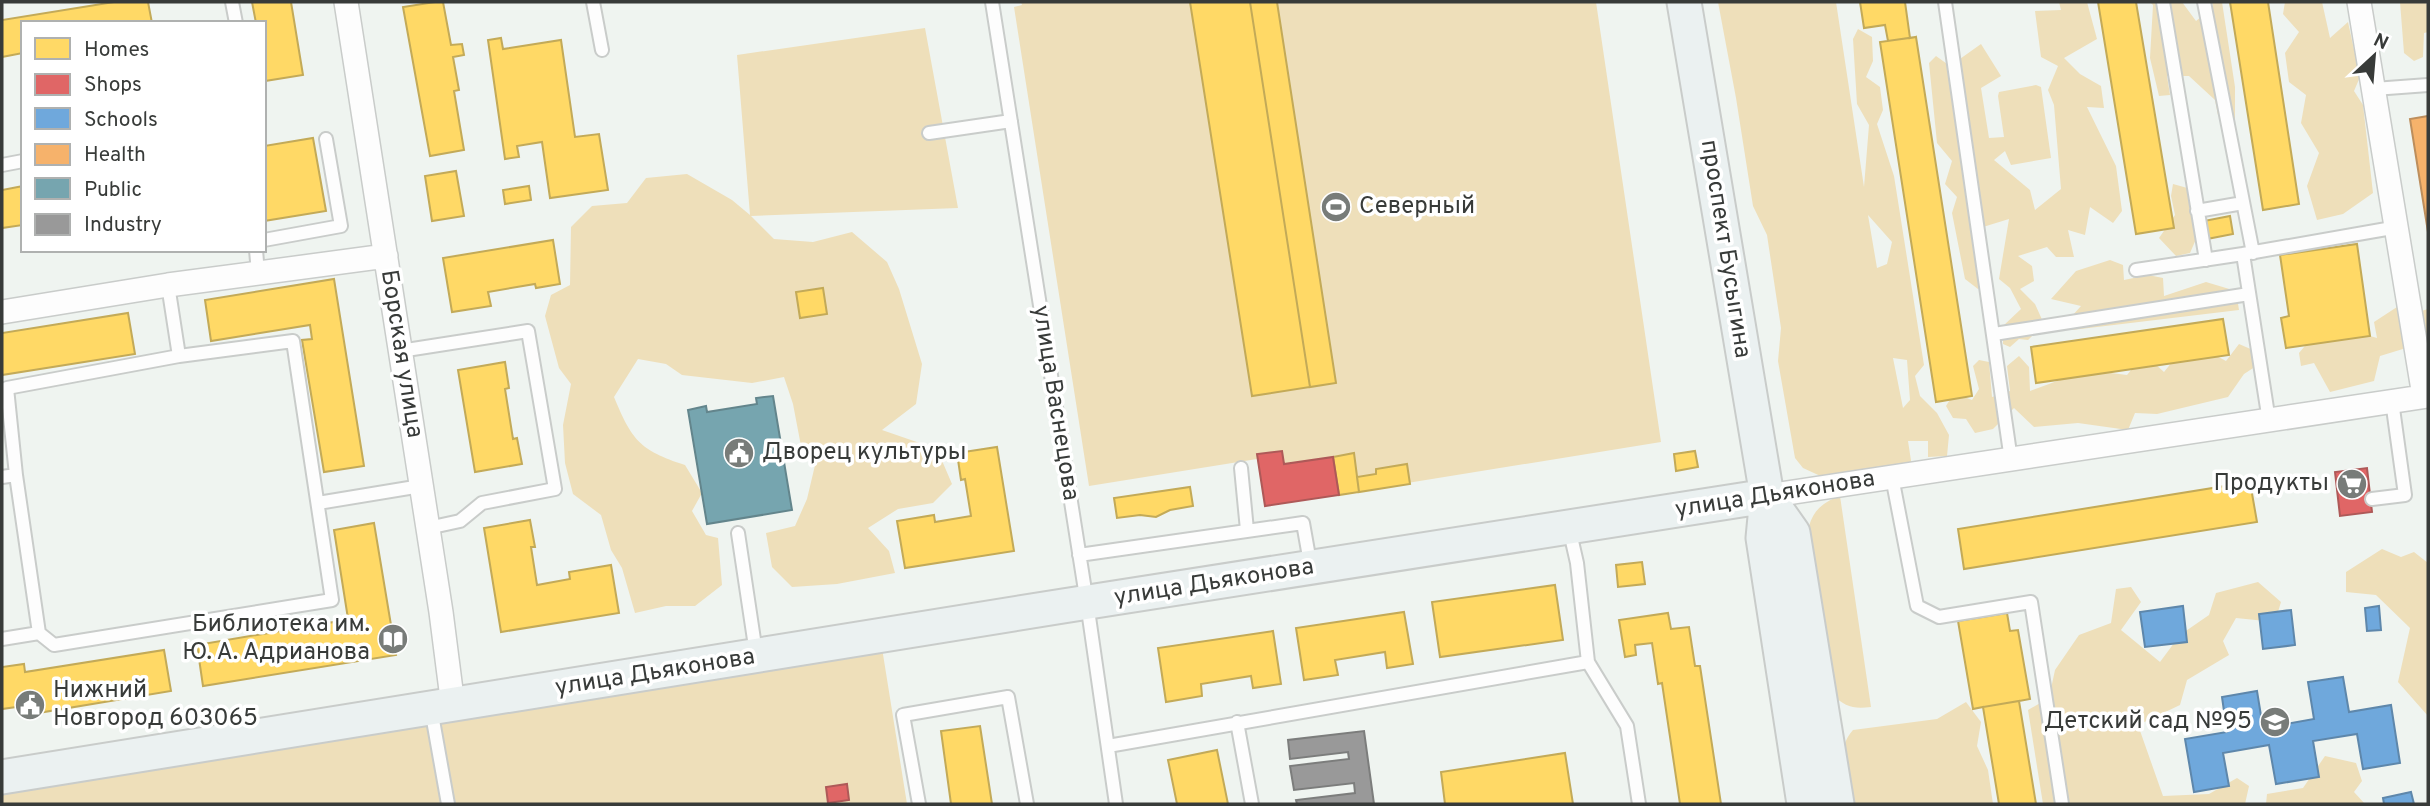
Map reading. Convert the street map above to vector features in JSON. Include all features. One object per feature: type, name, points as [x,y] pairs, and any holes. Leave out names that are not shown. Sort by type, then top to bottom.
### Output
[{"type":"main road","name":"проспект Бусыгина","points":[[1684,2],[1767,496],[1763,538],[1804,804]]},
{"type":"main road","name":"проспект Бусыгина","points":[[1767,496],[1793,533],[1837,804]]},
{"type":"main road","name":"улица Дьяконова","points":[[2,777],[1767,496]]},
{"type":"street","name":"Борская улица","points":[[346,2],[428,528],[442,707]]},
{"type":"street","points":[[2360,2],[2426,396]]},
{"type":"street","points":[[2,312],[168,285],[257,262],[386,256]]},
{"type":"street","name":"улица Дьяконова","points":[[1767,496],[2426,396]]},
{"type":"lane","points":[[232,2],[236,21]]},
{"type":"lane","points":[[593,2],[602,50]]},
{"type":"lane","name":"улица Васнецова","points":[[992,2],[1116,804]]},
{"type":"lane","points":[[1945,2],[2011,460]]},
{"type":"lane","points":[[2163,2],[2206,260]]},
{"type":"lane","points":[[2204,2],[2243,203],[2249,293],[2269,421]]},
{"type":"lane","points":[[2374,89],[2428,85]]},
{"type":"lane","points":[[929,133],[1011,121]]},
{"type":"lane","points":[[266,240],[341,226],[326,139]]},
{"type":"lane","points":[[2,165],[21,161]]},
{"type":"lane","points":[[2197,211],[2243,203]]},
{"type":"lane","points":[[2136,271],[2398,227]]},
{"type":"lane","points":[[168,285],[179,356]]},
{"type":"lane","points":[[1994,334],[2249,293]]},
{"type":"lane","points":[[400,351],[528,331],[555,489],[482,503],[460,521],[428,528]]},
{"type":"lane","points":[[293,341],[332,600],[54,645],[38,633],[7,388],[179,356],[293,341]]},
{"type":"lane","points":[[2372,499],[2405,495],[2392,401]]},
{"type":"lane","points":[[1241,468],[1247,530]]},
{"type":"lane","points":[[2,477],[16,475]]},
{"type":"lane","points":[[1892,477],[1917,606],[1939,617],[2031,602],[2062,804]]},
{"type":"lane","points":[[317,503],[421,486]]},
{"type":"lane","points":[[1079,555],[1303,523],[1311,568]]},
{"type":"lane","points":[[1569,528],[1577,564],[1588,662],[1627,726],[1639,804]]},
{"type":"lane","points":[[738,533],[756,657]]},
{"type":"lane","points":[[2,639],[38,633]]},
{"type":"lane","points":[[1108,746],[1588,662]]},
{"type":"lane","points":[[919,804],[903,715],[1009,697],[1027,804]]},
{"type":"lane","points":[[442,707],[448,804]]},
{"type":"lane","points":[[1237,722],[1252,804]]},
{"type":"shaded area","name":"Северный","points":[[1021,2],[1596,2],[1661,442],[1265,506],[1257,459],[1089,486],[1014,7],[1022,5]]},
{"type":"shaded area","points":[[1718,2],[1836,2],[1864,187],[1869,125],[1857,104],[1853,39],[1858,29],[1872,37],[1873,61],[1866,77],[1880,87],[1883,110],[1877,124],[1894,176],[1924,365],[1915,376],[1920,396],[1937,413],[1949,435],[1947,456],[1928,457],[1928,441],[1908,441],[1912,467],[1827,479],[1803,468],[1795,458],[1778,361],[1781,328],[1767,235],[1753,206]],"holes":[[[1868,215],[1892,242],[1887,264],[1877,268]],[[1893,358],[1907,360],[1910,400],[1903,408]]]},
{"type":"shaded area","points":[[2059,2],[2087,2],[2097,39],[2064,58],[2080,74],[2101,86],[2104,108],[2087,107],[2116,166],[2122,211],[2113,223],[2090,207],[2085,235],[2068,230],[2074,257],[2056,257],[2047,247],[2018,256],[2032,266],[2034,281],[2020,289],[2035,304],[2044,324],[2028,340],[2019,339],[2010,347],[2003,344],[2003,326],[2021,309],[2010,288],[1999,279],[2009,219],[1983,227],[1989,279],[1978,289],[1965,279],[1952,213],[1957,197],[1945,184],[1952,161],[1937,143],[1929,63],[1936,56],[1950,66],[1981,44],[2001,76],[1981,88],[1989,138],[2004,137],[1999,92],[2036,85],[2041,87],[2051,158],[2011,165],[2005,151],[1994,160],[2030,190],[2035,210],[2061,189],[2054,105],[2048,90],[2058,66],[2041,57],[2035,11],[2061,10]]},
{"type":"shaded area","points":[[2150,2],[2182,2],[2196,21],[2213,7],[2212,2],[2222,2],[2235,87],[2235,119],[2218,115],[2215,100],[2189,76],[2167,76],[2170,95],[2159,96],[2150,58],[2153,5]]},
{"type":"shaded area","points":[[2285,2],[2322,2],[2330,38],[2348,22],[2360,77],[2354,91],[2363,105],[2373,193],[2343,214],[2317,220],[2307,186],[2319,153],[2301,123],[2306,95],[2289,82],[2285,53],[2299,32],[2283,14]]},
{"type":"shaded area","points":[[2400,2],[2425,2],[2428,6],[2428,32],[2424,33],[2423,57],[2414,61],[2404,53]]},
{"type":"shaded area","points":[[925,28],[958,208],[751,216],[774,239],[813,242],[852,232],[887,262],[899,289],[922,364],[916,404],[882,430],[937,449],[952,484],[933,503],[898,509],[868,528],[889,551],[895,573],[837,584],[792,587],[772,567],[766,533],[795,526],[807,499],[816,461],[801,446],[793,404],[784,377],[752,383],[682,375],[666,364],[638,359],[614,397],[626,424],[639,442],[669,460],[685,465],[702,493],[692,511],[706,535],[718,538],[722,585],[695,606],[666,606],[635,613],[622,568],[611,550],[601,515],[573,494],[565,463],[563,425],[571,384],[559,368],[545,316],[551,295],[570,285],[571,227],[592,206],[627,203],[646,178],[687,174],[732,200],[750,215],[737,55]]},
{"type":"shaded area","points":[[2173,184],[2198,191],[2206,216],[2190,253],[2176,256],[2159,238],[2175,215],[2171,196]]},
{"type":"shaded area","points":[[2110,260],[2123,265],[2124,280],[2148,275],[2163,278],[2164,296],[2206,282],[2236,291],[2239,310],[2072,330],[2072,316],[2081,306],[2051,299],[2076,271]]},
{"type":"shaded area","points":[[2397,307],[2411,314],[2428,309],[2428,332],[2416,345],[2380,356],[2374,381],[2330,392],[2314,363],[2301,366],[2299,353],[2309,341],[2353,331],[2377,338],[2374,322]]},
{"type":"shaded area","points":[[2239,344],[2262,354],[2264,361],[2244,374],[2228,397],[2157,414],[2135,413],[2128,430],[2078,423],[2034,427],[2014,408],[1993,429],[1975,433],[1966,419],[1953,418],[1946,406],[1954,393],[1972,400],[1979,389],[1973,366],[1979,360],[1989,362],[1992,397],[2010,391],[2007,366],[2019,356],[2029,367],[2030,391],[2087,370],[2127,375],[2136,364],[2154,363],[2164,372],[2176,357],[2211,353],[2226,361]]},
{"type":"shaded area","points":[[1840,496],[1871,707],[1850,706],[1832,694],[1809,526],[1820,507]]},
{"type":"shaded area","points":[[2382,549],[2401,557],[2414,552],[2428,563],[2428,716],[2398,682],[2410,628],[2376,595],[2346,592],[2346,572]]},
{"type":"shaded area","points":[[2258,582],[2281,602],[2275,622],[2236,618],[2223,641],[2229,655],[2187,680],[2180,705],[2138,725],[2163,796],[2209,794],[2237,778],[2249,786],[2245,804],[2043,804],[2028,710],[2049,698],[2055,670],[2079,635],[2111,623],[2116,589],[2131,587],[2141,602],[2121,630],[2160,662],[2180,635],[2209,615],[2216,593]]},
{"type":"shaded area","points":[[882,648],[907,804],[2,804],[2,791]]},
{"type":"shaded area","points":[[1966,702],[1981,722],[1977,746],[1988,770],[1993,804],[1849,804],[1842,756],[1847,738],[1853,730],[1937,719]]},
{"type":"shaded area","points":[[2325,756],[2356,763],[2362,781],[2354,792],[2365,804],[2266,804],[2267,794],[2303,788]]},
{"type":"building: Homes","points":[[114,2],[148,2],[152,21],[21,21],[21,53],[2,57],[2,20]]},
{"type":"building: Homes","points":[[252,2],[291,2],[303,75],[266,81],[266,21],[256,21]]},
{"type":"building: Homes","points":[[443,2],[451,45],[462,44],[464,55],[453,57],[459,90],[454,91],[464,150],[430,156],[403,7]]},
{"type":"building: Homes","points":[[1190,2],[1250,2],[1310,387],[1252,396]]},
{"type":"building: Homes","points":[[1250,2],[1277,2],[1336,383],[1310,387]]},
{"type":"building: Homes","points":[[1860,2],[1905,2],[1910,38],[1916,37],[1972,396],[1936,402],[1880,42],[1888,41],[1885,25],[1864,28]]},
{"type":"building: Homes","points":[[1860,2],[1905,2],[1910,38],[1888,41],[1885,25],[1864,28]]},
{"type":"building: Homes","points":[[2098,2],[2136,2],[2174,228],[2136,234]]},
{"type":"building: Homes","points":[[2230,2],[2268,2],[2299,204],[2263,210]]},
{"type":"building: Homes","points":[[2230,2],[2268,2],[2299,204],[2263,210]]},
{"type":"building: Homes","points":[[1916,37],[1972,396],[1936,402],[1880,42]]},
{"type":"building: Homes","points":[[501,38],[503,49],[561,40],[575,137],[599,134],[608,190],[550,198],[542,142],[517,146],[519,157],[505,159],[488,40]]},
{"type":"building: Homes","points":[[313,138],[326,211],[266,221],[266,146]]},
{"type":"building: Homes","points":[[456,171],[464,216],[432,221],[425,176]]},
{"type":"building: Homes","points":[[21,186],[21,225],[2,228],[2,190]]},
{"type":"building: Homes","points":[[529,186],[531,200],[505,204],[503,190]]},
{"type":"building: Homes","points":[[2230,216],[2233,234],[2207,239],[2204,221]]},
{"type":"building: Homes","points":[[553,240],[560,284],[536,288],[535,284],[488,292],[491,306],[452,312],[443,258]]},
{"type":"building: Homes","points":[[2357,244],[2370,336],[2286,348],[2281,318],[2289,316],[2280,255]]},
{"type":"building: Homes","points":[[334,279],[364,466],[324,472],[302,340],[312,339],[310,325],[211,341],[205,300]]},
{"type":"building: Homes","points":[[823,288],[827,314],[800,318],[796,292]]},
{"type":"building: Homes","points":[[128,313],[135,354],[2,375],[2,333]]},
{"type":"building: Homes","points":[[2223,319],[2229,355],[2036,383],[2031,347]]},
{"type":"building: Homes","points":[[505,362],[509,388],[505,389],[513,439],[517,438],[522,464],[475,472],[458,370]]},
{"type":"building: Homes","points":[[997,447],[1014,551],[905,568],[897,521],[934,515],[935,522],[971,516],[965,479],[961,480],[957,453]]},
{"type":"building: Homes","points":[[1695,451],[1698,467],[1676,471],[1674,454]]},
{"type":"building: Homes","points":[[1354,453],[1359,492],[1339,495],[1333,457]]},
{"type":"building: Homes","points":[[1407,464],[1410,484],[1359,492],[1357,477],[1376,474],[1376,469]]},
{"type":"building: Homes","points":[[2250,482],[2257,522],[1964,569],[1958,529]]},
{"type":"building: Homes","points":[[1190,487],[1193,506],[1170,510],[1156,517],[1140,515],[1117,518],[1114,498]]},
{"type":"building: Homes","points":[[530,520],[537,585],[570,579],[569,572],[611,565],[619,613],[501,632],[484,528]]},
{"type":"building: Homes","points":[[374,523],[396,655],[203,686],[197,645],[334,622],[335,627],[349,625],[334,530]]},
{"type":"building: Homes","points":[[1642,562],[1645,584],[1618,587],[1616,565]]},
{"type":"building: Homes","points":[[1555,585],[1563,640],[1440,657],[1432,602]]},
{"type":"building: Homes","points":[[1404,612],[1413,664],[1387,668],[1385,652],[1335,660],[1338,675],[1304,680],[1296,628]]},
{"type":"building: Homes","points":[[1668,613],[1671,629],[1689,627],[1695,666],[1700,666],[1721,804],[1680,804],[1662,683],[1658,684],[1652,643],[1635,645],[1636,655],[1625,657],[1619,620]]},
{"type":"building: Homes","points":[[2007,613],[2010,631],[2018,630],[2030,699],[2019,701],[2036,804],[1999,804],[1983,707],[1973,709],[1958,621]]},
{"type":"building: Homes","points":[[1273,631],[1281,684],[1253,688],[1251,676],[1201,684],[1202,696],[1166,702],[1158,648]]},
{"type":"building: Homes","points":[[164,650],[171,691],[32,714],[30,705],[2,709],[2,667],[24,664],[25,672]]},
{"type":"building: Homes","points":[[2019,701],[2036,804],[1999,804],[1983,707]]},
{"type":"building: Homes","points":[[980,726],[992,804],[951,804],[941,731]]},
{"type":"building: Homes","points":[[1217,750],[1228,804],[1177,804],[1168,760]]},
{"type":"building: Homes","points":[[1565,753],[1573,804],[1445,804],[1441,772]]},
{"type":"building: Shops","points":[[1282,451],[1284,464],[1333,457],[1339,495],[1265,506],[1257,454]]},
{"type":"building: Shops","name":"Продукты","points":[[2367,468],[2372,512],[2340,516],[2335,472]]},
{"type":"building: Shops","points":[[847,784],[849,800],[828,803],[826,787]]},
{"type":"building: Schools","points":[[2183,606],[2187,642],[2145,647],[2140,612]]},
{"type":"building: Schools","points":[[2379,606],[2381,630],[2367,631],[2365,608]]},
{"type":"building: Schools","points":[[2291,610],[2295,645],[2263,649],[2259,614]]},
{"type":"building: Schools","points":[[2343,677],[2349,712],[2391,705],[2400,763],[2363,769],[2357,734],[2313,741],[2319,777],[2276,784],[2269,745],[2223,753],[2229,786],[2194,792],[2185,739],[2227,732],[2222,697],[2257,691],[2263,728],[2314,719],[2308,682]]},
{"type":"building: Schools","points":[[2411,792],[2414,804],[2384,804],[2383,798]]},
{"type":"building: Health","points":[[2428,116],[2428,232],[2410,119]]},
{"type":"building: Public","name":"Дворец культуры","points":[[773,396],[792,510],[707,524],[688,410],[706,406],[707,412],[757,404],[756,398]]},
{"type":"building: Industry","points":[[1364,731],[1374,804],[1297,804],[1296,800],[1355,793],[1354,783],[1294,790],[1290,766],[1349,759],[1348,752],[1290,759],[1288,740]]},
{"type":"place","name":"Северный","points":[[1336,207]]},
{"type":"place","name":"Дворец культуры","points":[[739,453]]},
{"type":"place","name":"Продукты","points":[[2352,484]]},
{"type":"place","name":"Библиотека им. Ю. А. Адрианова","points":[[393,639]]},
{"type":"place","name":"Нижний Новгород 603065","points":[[30,705]]},
{"type":"place","name":"Детский сад №95","points":[[2275,722]]}]
